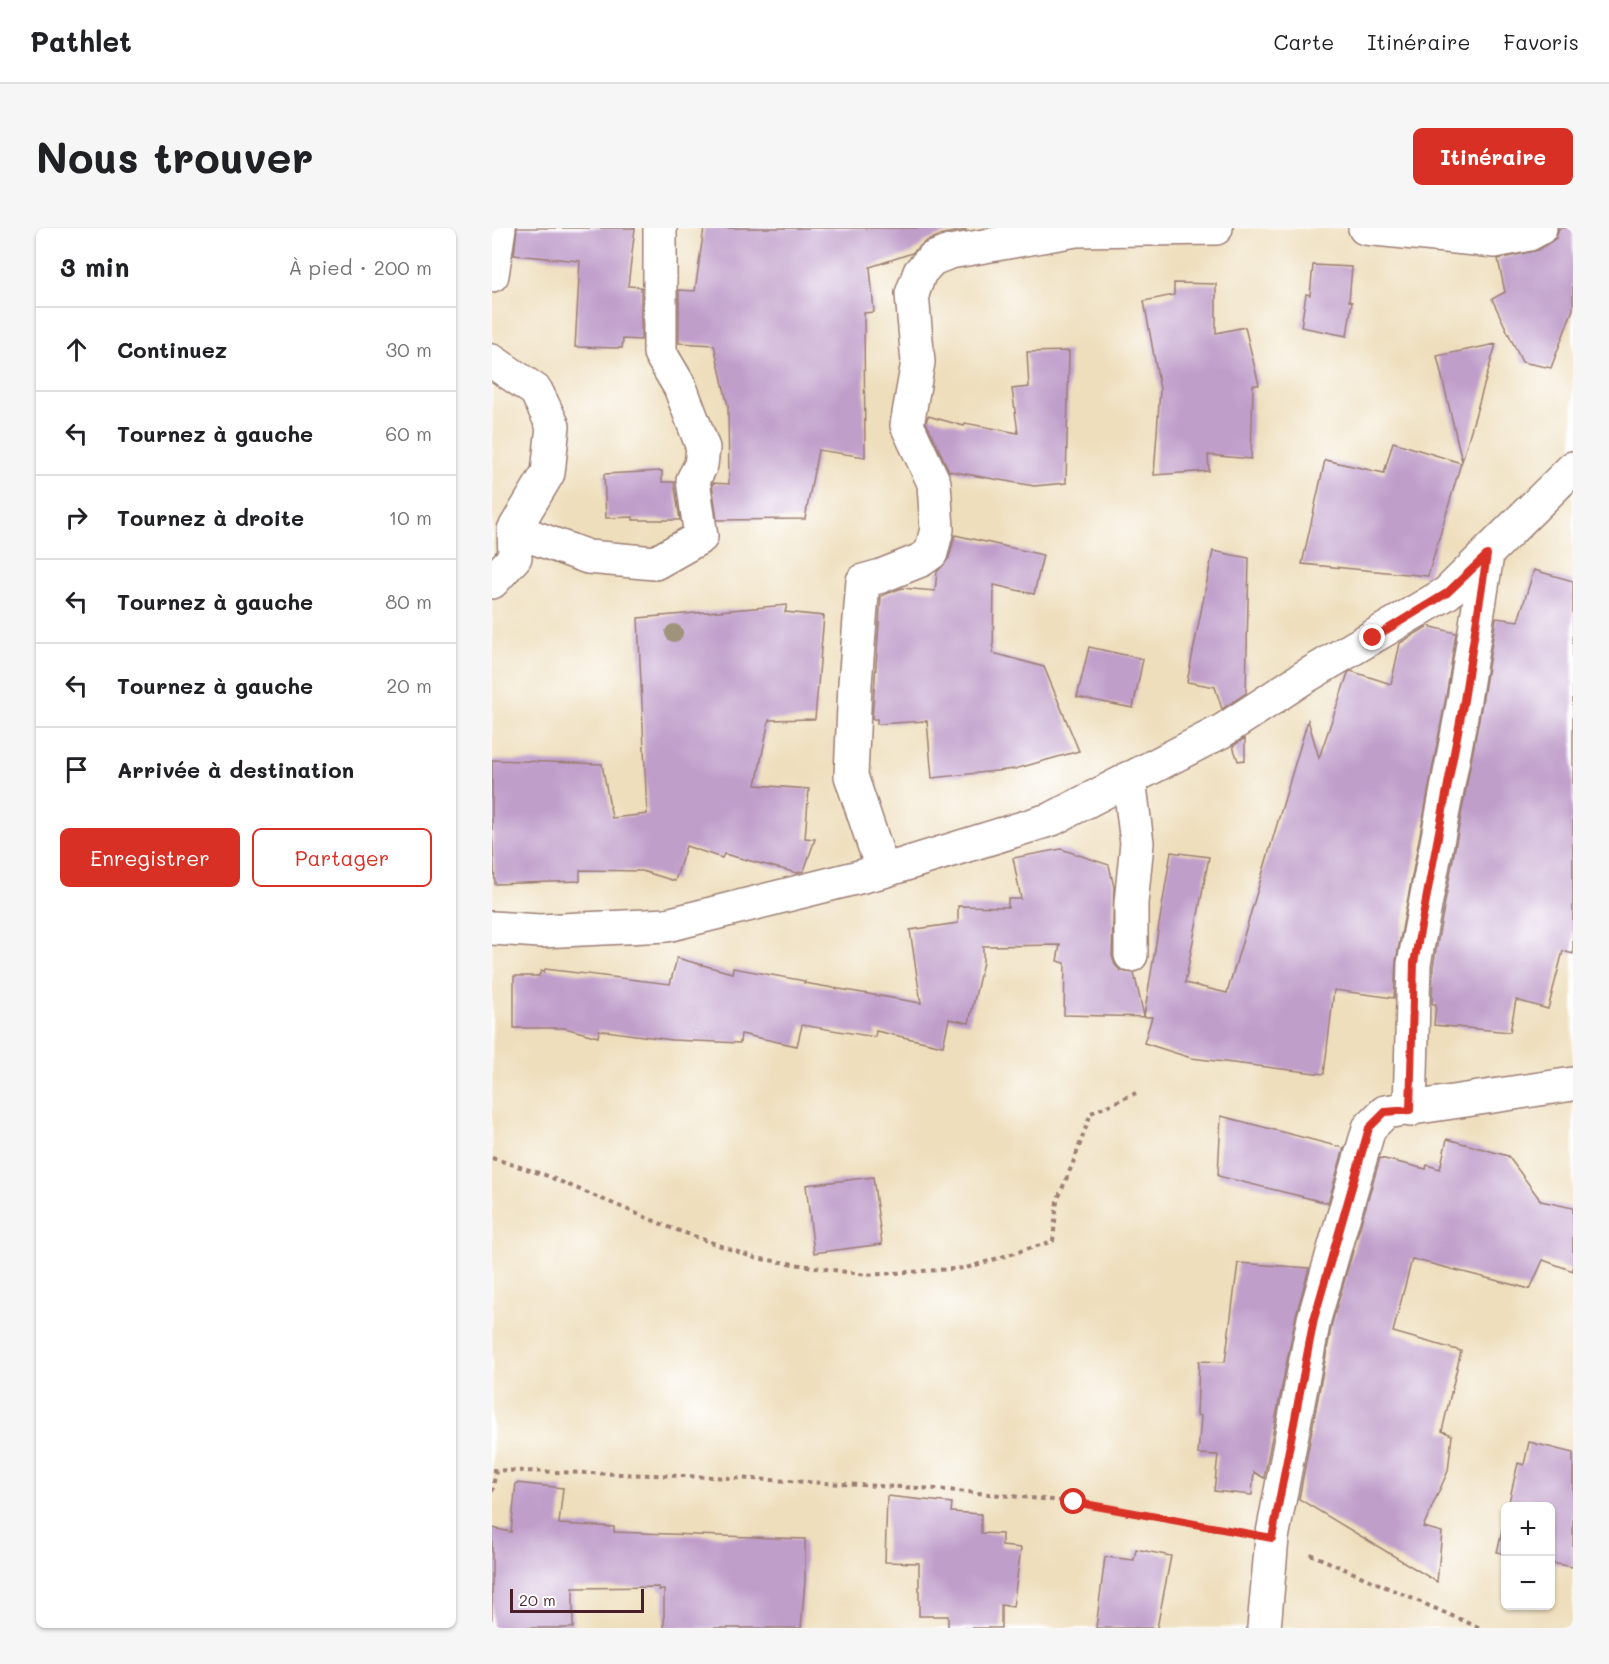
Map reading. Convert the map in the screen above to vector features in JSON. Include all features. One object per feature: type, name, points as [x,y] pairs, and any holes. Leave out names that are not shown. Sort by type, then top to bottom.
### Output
[{"type":"street","points":[[492,275],[499,228]]},
{"type":"street","points":[[514,530],[588,557],[655,563],[701,537],[693,480],[701,465],[703,448],[680,387],[660,352],[660,228]]},
{"type":"street","points":[[883,871],[850,776],[855,684],[863,581],[921,560],[931,553],[937,529],[934,483],[907,425],[918,362],[912,294],[920,272],[932,259],[950,252],[1076,229],[1216,228]]},
{"type":"street","points":[[1365,228],[1495,241],[1529,234],[1540,228]]},
{"type":"street","points":[[492,361],[536,391],[554,426],[548,473],[514,530],[515,556],[492,582]]},
{"type":"street","points":[[492,928],[540,931],[667,925],[883,871],[1052,819],[1222,731],[1303,678],[1447,593],[1573,468]]},
{"type":"street","points":[[1410,1110],[1414,963],[1464,700],[1487,555]]},
{"type":"street","points":[[1129,778],[1137,843],[1131,903],[1131,955]]},
{"type":"street","points":[[1264,1628],[1272,1538],[1314,1319],[1369,1128],[1385,1112],[1410,1110],[1573,1083]]},
{"type":"path","points":[[492,1158],[545,1175],[671,1228],[755,1258],[866,1275],[966,1268],[1053,1240],[1057,1201],[1091,1113],[1136,1093]]},
{"type":"path","points":[[492,1492],[494,1471],[714,1477],[936,1490],[1074,1502],[1272,1538],[1480,1628]]},
{"type":"building","points":[[517,228],[635,228],[628,286],[641,287],[641,340],[623,339],[622,348],[575,347],[580,261],[514,255]]},
{"type":"building","points":[[704,228],[965,228],[966,230],[943,234],[925,242],[912,253],[870,267],[874,312],[864,313],[865,457],[818,450],[805,519],[717,520],[712,483],[729,484],[728,406],[714,345],[679,343],[679,290],[695,291]]},
{"type":"building","points":[[1559,228],[1573,228],[1573,309],[1551,368],[1522,362],[1492,299],[1505,292],[1498,259],[1538,250],[1556,238]]},
{"type":"building","points":[[1313,265],[1352,267],[1349,301],[1352,302],[1347,336],[1301,327],[1306,294],[1310,295]]},
{"type":"building","points":[[1174,283],[1216,284],[1216,333],[1245,327],[1259,385],[1253,385],[1251,459],[1208,455],[1209,471],[1154,475],[1160,389],[1144,301],[1174,295]]},
{"type":"building","points":[[1496,344],[1462,461],[1437,356]]},
{"type":"building","points":[[1069,351],[1066,483],[1034,486],[949,471],[926,422],[928,416],[964,426],[965,423],[1018,433],[1012,389],[1029,387],[1027,352]]},
{"type":"building","points":[[1393,442],[1461,463],[1428,576],[1302,564],[1325,460],[1384,473]]},
{"type":"building","points":[[662,471],[662,482],[674,482],[680,520],[606,518],[604,474]]},
{"type":"building","points":[[955,535],[1043,555],[1034,594],[994,585],[993,653],[1044,667],[1079,751],[1015,769],[932,778],[927,721],[877,724],[877,719],[872,719],[881,596],[902,588],[935,591],[937,572],[949,558]]},
{"type":"building","points":[[1213,551],[1249,558],[1246,693],[1222,709],[1215,687],[1187,682]]},
{"type":"building","points":[[1534,570],[1573,581],[1573,954],[1563,951],[1548,1009],[1516,1000],[1510,1032],[1434,1025],[1436,1004],[1432,1004],[1433,966],[1496,618],[1518,621]]},
{"type":"building","points":[[787,605],[785,612],[824,616],[815,719],[769,720],[756,785],[809,789],[805,838],[815,839],[804,871],[797,873],[724,854],[722,858],[686,846],[675,881],[642,871],[580,870],[580,881],[495,884],[492,760],[602,764],[612,818],[647,814],[638,618]]},
{"type":"building","points":[[1428,626],[1456,633],[1396,961],[1394,998],[1334,990],[1324,1074],[1191,1058],[1144,1043],[1152,1017],[1064,1015],[1065,963],[1057,961],[1060,945],[983,946],[983,962],[969,1023],[949,1019],[943,1046],[876,1031],[875,1037],[802,1025],[797,1046],[741,1034],[740,1043],[672,1040],[599,1030],[598,1037],[565,1028],[514,1028],[514,976],[539,976],[545,969],[670,984],[677,958],[732,973],[733,968],[921,1003],[910,930],[958,923],[958,906],[1008,907],[1008,899],[1021,899],[1013,858],[1061,849],[1109,865],[1114,887],[1112,956],[1115,965],[1121,971],[1134,973],[1144,1016],[1171,852],[1209,857],[1185,983],[1227,993],[1308,720],[1319,758],[1348,673],[1351,671],[1391,684],[1400,643]]},
{"type":"building","points":[[1089,647],[1143,659],[1133,708],[1077,697]]},
{"type":"building","points":[[1245,738],[1245,760],[1238,761],[1233,746]]},
{"type":"building","points":[[1221,1116],[1344,1148],[1328,1203],[1218,1176]]},
{"type":"building","points":[[1447,1139],[1508,1156],[1541,1201],[1573,1208],[1573,1271],[1543,1260],[1530,1289],[1412,1259],[1393,1332],[1461,1351],[1442,1431],[1452,1435],[1448,1471],[1423,1527],[1442,1532],[1437,1582],[1299,1499],[1332,1323],[1380,1158],[1426,1169],[1427,1165],[1440,1169]]},
{"type":"building","points":[[873,1177],[882,1244],[814,1253],[806,1185]]},
{"type":"building","points":[[1238,1263],[1309,1268],[1296,1315],[1264,1478],[1254,1472],[1252,1495],[1214,1491],[1218,1455],[1198,1454],[1201,1416],[1197,1415],[1199,1361],[1225,1362]]},
{"type":"building","points":[[1529,1442],[1573,1453],[1573,1567],[1555,1564],[1555,1502],[1509,1502],[1518,1463],[1524,1465]]},
{"type":"building","points":[[516,1483],[563,1488],[559,1524],[614,1527],[614,1532],[805,1539],[805,1580],[801,1628],[664,1628],[664,1590],[659,1590],[659,1587],[573,1588],[573,1628],[492,1628],[492,1528],[511,1532]]},
{"type":"building","points":[[887,1496],[952,1503],[951,1512],[981,1514],[981,1533],[1002,1534],[1002,1546],[1021,1548],[1013,1607],[1001,1605],[1001,1628],[948,1628],[948,1616],[919,1616],[919,1563],[885,1562]]},
{"type":"building","points":[[1501,1536],[1501,1553],[1497,1552]]},
{"type":"building","points":[[1136,1549],[1171,1556],[1157,1628],[1096,1628],[1105,1557],[1134,1560]]},
{"type":"route","points":[[1074,1502],[1272,1538],[1314,1319],[1369,1128],[1385,1112],[1410,1110],[1414,963],[1464,700],[1487,555],[1447,593],[1373,638]]}]
